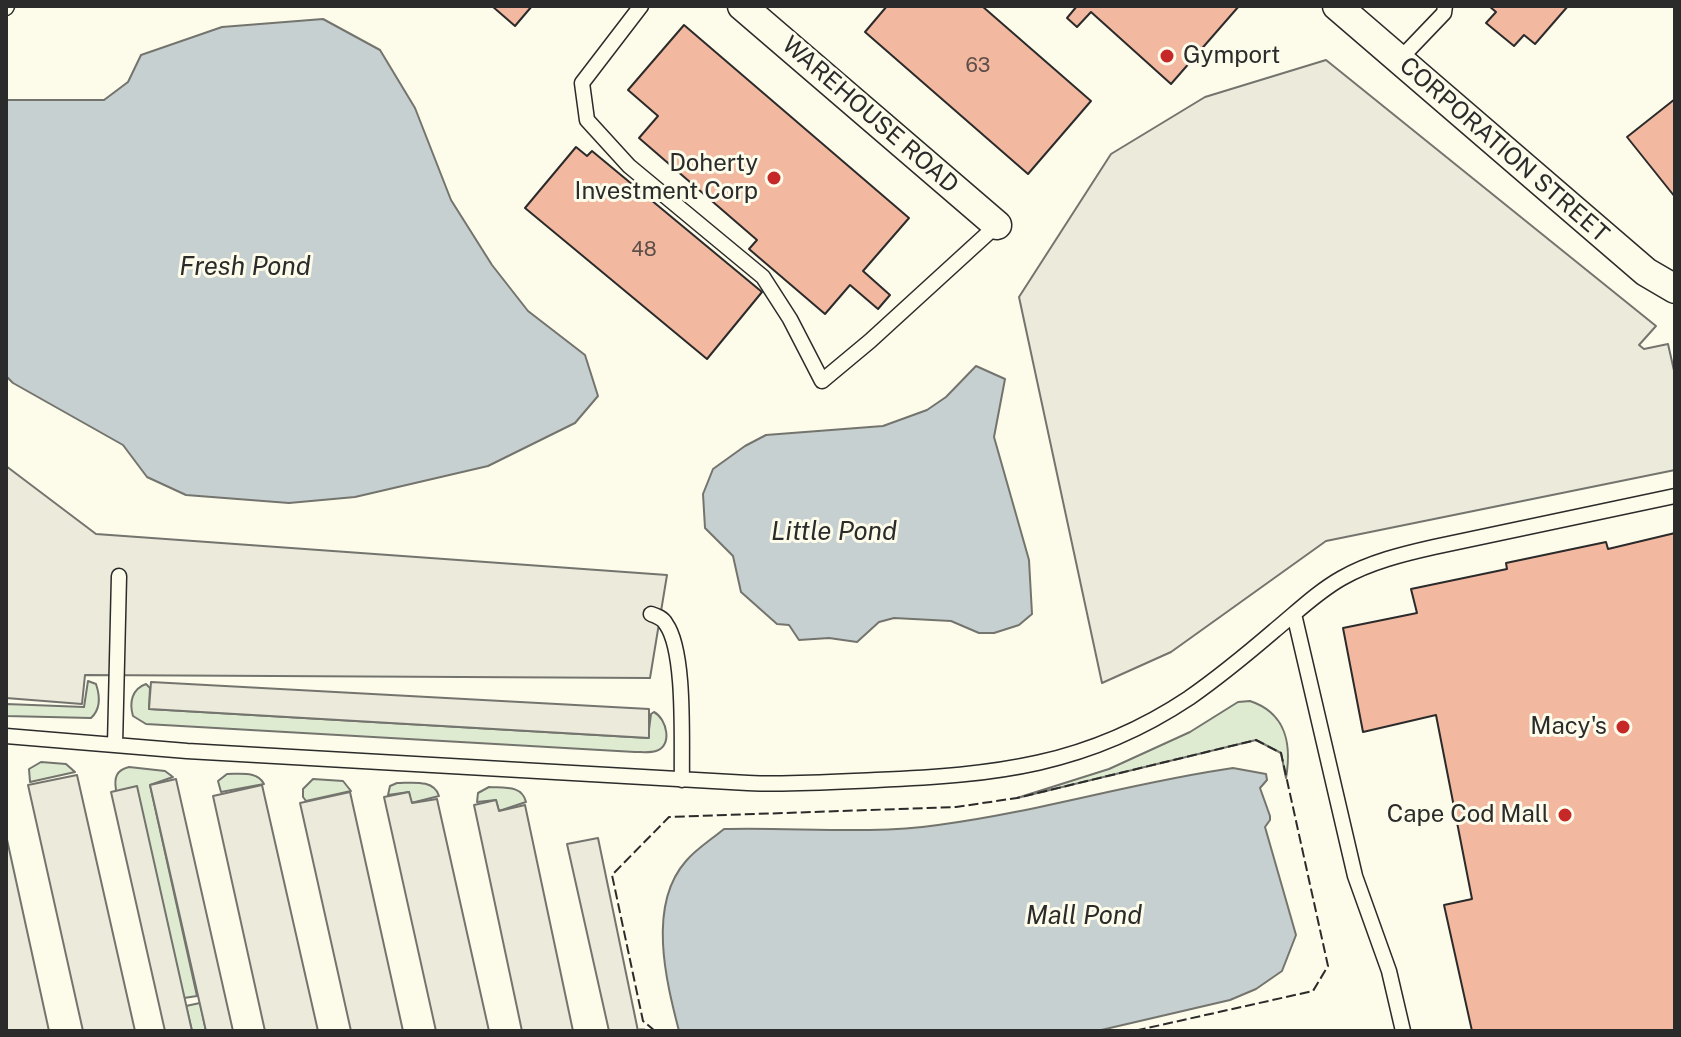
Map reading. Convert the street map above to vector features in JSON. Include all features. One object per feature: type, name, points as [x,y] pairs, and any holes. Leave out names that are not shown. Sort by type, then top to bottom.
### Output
[{"type":"street","name":"WAREHOUSE ROAD","points":[[742,6],[997,225]]},
{"type":"street","name":"CORPORATION STREET","points":[[1337,6],[1646,272],[1675,289]]},
{"type":"lane","points":[[641,6],[582,83],[587,120],[629,166],[763,277],[790,319],[822,381],[997,225]]},
{"type":"lane","points":[[1399,60],[1444,13],[1445,6]]},
{"type":"lane","points":[[6,736],[782,785],[930,778],[1021,768],[1101,744],[1163,714],[1209,684],[1344,577],[1399,555],[1675,496]]},
{"type":"lane","points":[[115,745],[119,576]]},
{"type":"lane","points":[[651,614],[659,616],[667,624],[674,641],[678,663],[682,780]]},
{"type":"lane","points":[[1294,614],[1355,876],[1389,971],[1403,1031]]},
{"type":"path","points":[[639,1031],[647,1031]]},
{"type":"green space","points":[[88,681],[96,684],[99,698],[97,711],[91,718],[6,716],[6,704],[84,707]]},
{"type":"green space","points":[[146,684],[150,688],[149,709],[648,738],[651,714],[654,712],[665,726],[666,738],[665,744],[656,751],[635,752],[146,724],[133,716],[131,706],[135,693]]},
{"type":"green space","points":[[1250,701],[1272,713],[1284,731],[1288,753],[1286,778],[1281,753],[1256,740],[1017,798],[1109,769],[1190,732],[1238,702]]},
{"type":"green space","points":[[41,762],[66,764],[75,772],[30,782],[29,769]]},
{"type":"green space","points":[[129,767],[165,771],[173,777],[150,785],[197,996],[184,998],[116,790],[117,775]]},
{"type":"green space","points":[[227,774],[253,775],[264,784],[221,792],[218,781]]},
{"type":"green space","points":[[313,779],[343,781],[351,791],[306,801],[303,789]]},
{"type":"green space","points":[[397,783],[427,784],[439,796],[411,803],[409,792],[388,795],[390,786]]},
{"type":"green space","points":[[489,787],[516,790],[526,802],[499,811],[496,800],[477,802],[478,793]]},
{"type":"green space","points":[[200,1003],[206,1031],[192,1031],[186,1006]]},
{"type":"shaded area","points":[[1326,60],[1656,326],[1639,345],[1644,349],[1668,344],[1675,375],[1675,470],[1326,541],[1171,652],[1102,683],[1019,297],[1111,154],[1205,97]]},
{"type":"shaded area","points":[[6,466],[96,534],[667,575],[650,678],[85,675],[82,704],[6,698]]},
{"type":"shaded area","points":[[151,682],[649,709],[649,738],[149,709]]},
{"type":"shaded area","points":[[77,775],[135,1031],[83,1031],[28,785]]},
{"type":"shaded area","points":[[176,779],[233,1031],[206,1031],[150,785]]},
{"type":"shaded area","points":[[262,785],[318,1031],[265,1031],[213,796]]},
{"type":"shaded area","points":[[137,786],[192,1031],[165,1031],[111,792]]},
{"type":"shaded area","points":[[350,792],[403,1031],[351,1031],[300,803]]},
{"type":"shaded area","points":[[409,792],[412,803],[437,799],[489,1031],[436,1031],[384,797]]},
{"type":"shaded area","points":[[496,800],[499,811],[525,805],[573,1031],[522,1031],[474,805]]},
{"type":"shaded area","points":[[6,835],[49,1031],[6,1031]]},
{"type":"shaded area","points":[[598,838],[638,1031],[609,1031],[567,844]]},
{"type":"water","name":"Fresh Pond","points":[[323,19],[380,50],[415,108],[451,200],[492,265],[528,311],[585,355],[598,396],[575,423],[488,466],[355,497],[289,503],[186,495],[147,477],[123,445],[13,383],[6,376],[6,100],[104,100],[128,82],[141,55],[222,27]]},
{"type":"water","name":"Little Pond","points":[[976,366],[1005,379],[994,437],[1029,560],[1032,614],[1019,625],[994,633],[979,633],[951,621],[894,618],[879,622],[857,642],[829,638],[799,640],[789,625],[777,624],[741,592],[733,556],[705,528],[703,494],[713,469],[766,435],[883,426],[927,410],[946,397]]},
{"type":"water","name":"Mall Pond","points":[[1233,768],[1266,774],[1267,780],[1260,788],[1270,816],[1265,827],[1296,935],[1282,971],[1256,989],[1230,1000],[1097,1031],[679,1031],[665,967],[663,921],[667,899],[674,879],[686,861],[724,829],[858,830],[938,825]]},
{"type":"building","points":[[492,6],[532,6],[515,26]]},
{"type":"building","points":[[887,6],[982,6],[1091,101],[1028,174],[865,32]]},
{"type":"building","name":"Gymport","points":[[1077,6],[1239,6],[1171,84],[1091,12],[1077,27],[1067,18]]},
{"type":"building","points":[[1489,6],[1568,6],[1535,44],[1524,35],[1514,46],[1486,23],[1496,12]]},
{"type":"building","name":"Doherty Investment Corp","points":[[684,25],[909,218],[863,271],[890,295],[878,309],[850,285],[825,314],[749,249],[757,240],[639,138],[658,116],[628,90]]},
{"type":"building","points":[[1675,99],[1675,197],[1627,137]]},
{"type":"building","name":"Doherty Investment Corp","points":[[576,147],[587,156],[592,151],[762,292],[707,359],[525,208]]},
{"type":"building","name":"Cape Cod Mall","points":[[1675,533],[1675,1031],[1472,1031],[1444,905],[1472,899],[1436,715],[1363,732],[1343,628],[1417,613],[1411,589],[1507,569],[1506,563],[1606,542],[1608,549]]},
{"type":"fence","points":[[655,1031],[643,1021],[612,875],[669,817],[956,807],[1017,798],[1256,740],[1281,753],[1328,966],[1313,991],[1134,1031]]},
{"type":"place","name":"Gymport","points":[[1167,56]]},
{"type":"place","name":"Doherty Investment Corp","points":[[774,178]]},
{"type":"place","name":"Macy's","points":[[1623,727]]},
{"type":"place","name":"Cape Cod Mall","points":[[1565,815]]}]
